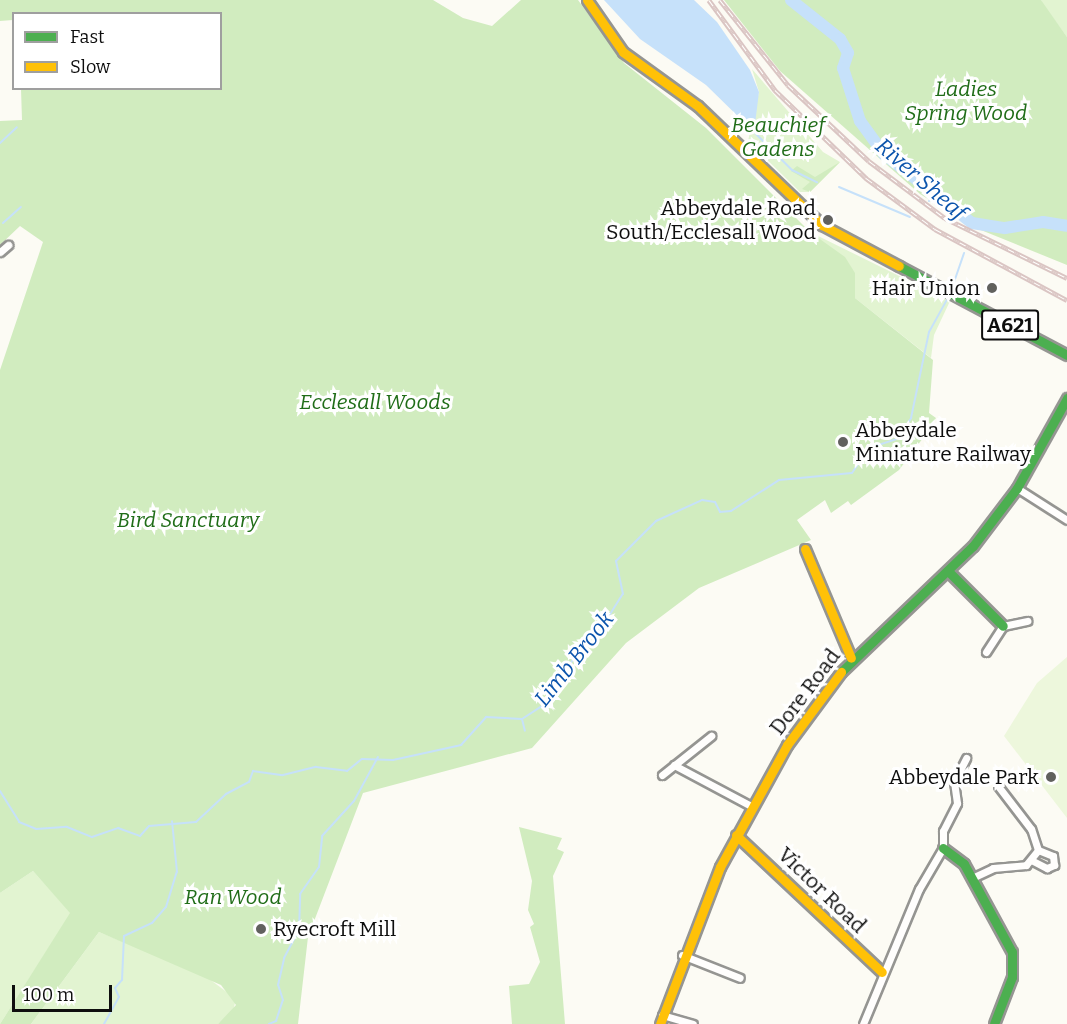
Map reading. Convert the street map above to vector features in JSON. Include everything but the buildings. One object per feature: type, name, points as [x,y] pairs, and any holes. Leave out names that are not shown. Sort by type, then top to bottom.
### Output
[{"type":"street","name":"A621","points":[[587,0],[623,52],[698,106],[822,225],[1067,355]]},
{"type":"street","points":[[0,252],[8,245]]},
{"type":"street","name":"Dore Road","points":[[661,1019],[682,955],[736,835],[819,698],[851,658],[949,572],[1017,488],[1067,398]]},
{"type":"street","points":[[1017,488],[1067,520]]},
{"type":"street","points":[[805,549],[851,658]]},
{"type":"street","points":[[949,572],[1003,626]]},
{"type":"street","points":[[986,652],[1003,626],[1027,621]]},
{"type":"street","points":[[662,775],[711,736]]},
{"type":"street","points":[[863,1024],[882,972],[943,848],[943,831],[957,803],[954,782],[966,758]]},
{"type":"street","points":[[674,765],[752,806]]},
{"type":"street","points":[[998,786],[1032,829],[1038,850],[1033,861]]},
{"type":"street","name":"Victor Road","points":[[736,835],[882,972]]},
{"type":"street","points":[[943,848],[957,854],[972,878],[1013,958],[994,1024]]},
{"type":"street","points":[[972,878],[1033,861],[1047,868],[1054,865],[1053,856],[1038,850]]},
{"type":"street","points":[[682,955],[740,978]]},
{"type":"street","points":[[661,1019],[693,1024]]},
{"type":"green space","name":"Ecclesall Woods","points":[[0,0],[433,0],[463,18],[492,26],[521,0],[578,0],[624,63],[706,128],[810,232],[845,257],[855,273],[855,298],[933,360],[929,413],[936,418],[923,438],[899,470],[851,505],[848,501],[831,513],[825,500],[797,520],[811,540],[699,588],[626,643],[532,748],[363,793],[308,937],[298,1024],[218,1024],[236,1005],[221,985],[99,932],[31,1024],[0,1024],[70,913],[33,871],[0,893],[0,370],[43,242],[20,226],[0,245],[0,121],[22,120],[21,90],[222,90],[222,12],[12,12],[12,20],[0,21]]},
{"type":"green space","name":"Ladies Spring Wood","points":[[724,0],[1041,0],[1067,37],[1067,265],[971,226],[920,194],[780,71]]},
{"type":"green space","points":[[1041,0],[1067,0],[1067,37],[1042,3]]},
{"type":"green space","name":"Beauchief Gadens","points":[[752,69],[823,152],[840,162],[810,192],[800,192],[748,141],[759,92]]},
{"type":"green space","points":[[840,162],[810,192],[802,189],[810,182],[791,171],[797,166],[815,177]]},
{"type":"green space","points":[[810,232],[950,301],[934,335],[931,358],[855,298],[854,273]]},
{"type":"green space","name":"Abbeydale Park","points":[[1067,657],[1067,818],[1004,736],[1037,683]]},
{"type":"green space","points":[[519,827],[562,838],[557,849],[564,852],[553,876],[565,1024],[512,1024],[509,986],[529,984],[540,962],[530,927],[534,924],[528,910],[532,881]]},
{"type":"green space","points":[[33,871],[71,913],[0,1024],[0,893]]},
{"type":"green space","points":[[99,932],[204,975],[236,999],[233,1011],[218,1024],[31,1024]]},
{"type":"water","points":[[604,0],[694,0],[717,22],[750,70],[759,92],[754,132],[706,85],[640,39]]},
{"type":"waterway","name":"River Sheaf","points":[[791,0],[840,39],[848,53],[843,68],[860,121],[884,154],[972,223],[1005,228],[1043,222],[1067,226]]},
{"type":"waterway","points":[[0,143],[17,127]]},
{"type":"waterway","points":[[754,132],[792,170],[817,182]]},
{"type":"waterway","points":[[839,187],[910,217]]},
{"type":"waterway","points":[[929,201],[936,194]]},
{"type":"waterway","points":[[3,223],[21,207]]},
{"type":"waterway","name":"Limb Brook","points":[[970,230],[972,223]]},
{"type":"waterway","name":"Limb Brook","points":[[952,288],[964,253]]},
{"type":"waterway","name":"Limb Brook","points":[[0,791],[19,822],[36,829],[67,827],[92,837],[118,828],[140,836],[149,826],[196,822],[226,794],[249,782],[253,771],[283,775],[316,767],[347,771],[362,759],[393,760],[461,745],[486,717],[522,719],[542,706],[586,640],[602,627],[623,594],[616,561],[656,521],[702,500],[715,502],[720,512],[731,511],[779,480],[852,473],[869,448],[896,439],[911,418],[929,332],[947,300]]},
{"type":"waterway","points":[[522,719],[525,731]]},
{"type":"waterway","points":[[269,1024],[276,1021],[283,1000],[278,985],[284,958],[299,930],[300,894],[319,867],[322,836],[354,801],[378,757]]},
{"type":"waterway","points":[[104,1024],[119,997],[115,988],[122,980],[124,936],[152,923],[166,907],[177,872],[172,821]]},
{"type":"railway","points":[[709,0],[775,90],[866,178],[935,229],[1067,300]]},
{"type":"railway","points":[[720,0],[788,85],[869,161],[945,218],[1067,278]]},
{"type":"traffic: fast","points":[[899,266],[1067,355]]},
{"type":"traffic: fast","points":[[841,672],[973,546],[1017,488],[1067,398]]},
{"type":"traffic: fast","points":[[949,572],[1003,626]]},
{"type":"traffic: fast","points":[[943,848],[964,864],[1012,952],[1012,977],[994,1024]]},
{"type":"traffic: slow","points":[[587,0],[623,52],[698,106],[822,225],[899,266]]},
{"type":"traffic: slow","points":[[805,549],[851,658]]},
{"type":"traffic: slow","points":[[660,1024],[720,867],[787,745],[841,672]]},
{"type":"traffic: slow","points":[[736,835],[882,972]]},
{"type":"place","name":"Abbeydale Road South/Ecclesall Wood","points":[[828,220]]},
{"type":"place","name":"Hair Union","points":[[992,288]]},
{"type":"place","name":"Abbeydale Miniature Railway","points":[[843,442]]},
{"type":"place","name":"Abbeydale Park","points":[[1051,777]]},
{"type":"place","name":"Ryecroft Mill","points":[[261,929]]},
{"type":"park label","name":"Bird Sanctuary","points":[[188,520]]},
{"type":"park label","name":"Ran Wood","points":[[233,897]]}]
